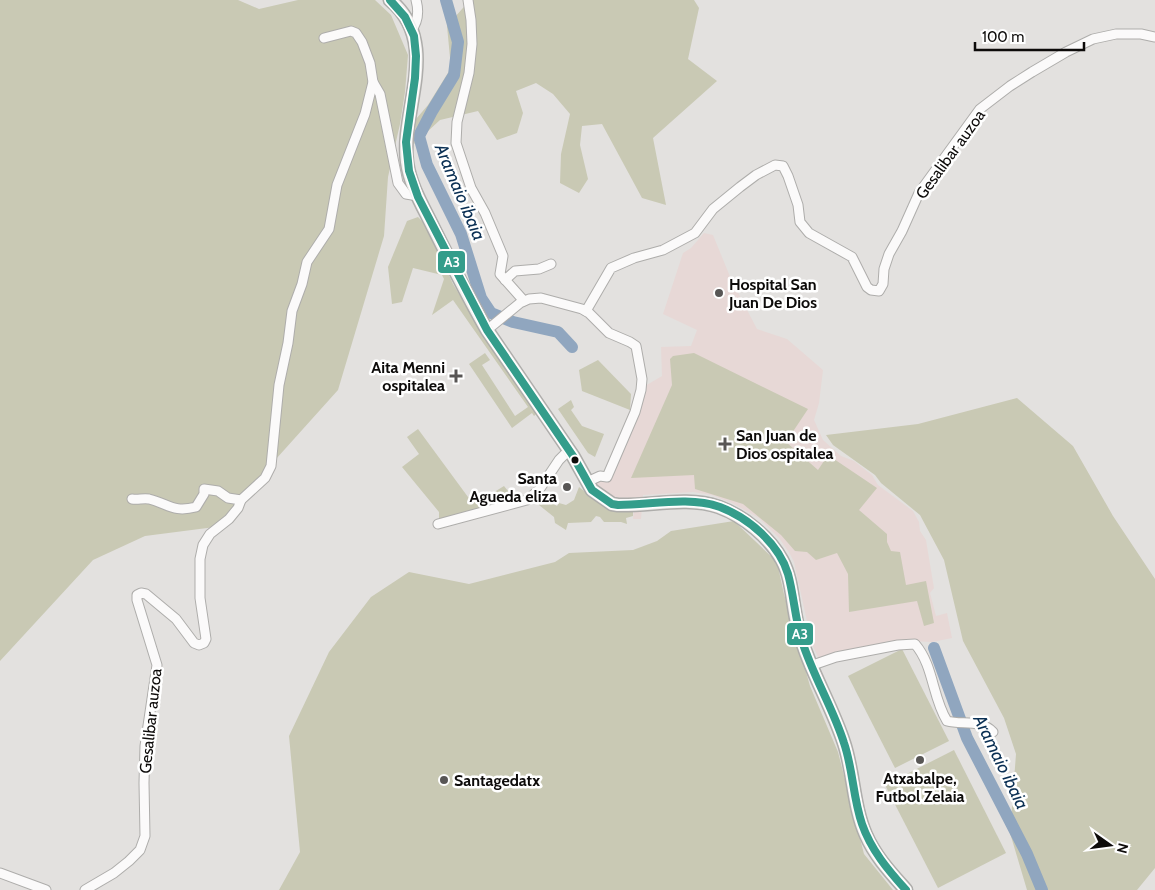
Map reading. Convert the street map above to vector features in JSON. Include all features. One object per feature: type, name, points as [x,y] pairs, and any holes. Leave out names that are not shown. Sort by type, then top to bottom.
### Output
[{"type":"main road","points":[[390,0],[401,12],[411,31],[415,45],[416,77],[406,153],[409,173],[418,196],[474,308],[491,326],[588,482],[599,496],[612,504],[698,502],[720,507],[747,522],[768,541],[782,560],[810,666],[844,743],[860,819],[866,835],[873,849],[888,870],[906,890]]},
{"type":"street","points":[[411,31],[416,24],[418,7],[416,0]]},
{"type":"street","points":[[468,0],[472,44],[469,73],[457,122],[456,143],[471,188],[485,214],[503,256],[502,277],[524,301]]},
{"type":"street","name":"Gesalibar auzoa","points":[[324,38],[351,31],[356,33],[362,42],[370,63],[373,82],[380,94],[398,183],[406,194],[418,196]]},
{"type":"street","name":"Gesalibar auzoa","points":[[586,311],[611,268],[634,258],[663,250],[695,233],[713,208],[751,179],[774,165],[783,166],[798,205],[800,222],[809,233],[852,257],[867,287],[871,290],[879,291],[889,254],[902,231],[919,193],[980,109],[1032,72],[1093,39],[1116,34],[1141,34],[1155,37]]},
{"type":"street","name":"Gesalibar auzoa","points":[[85,890],[114,873],[138,853],[145,836],[145,746],[157,665],[137,600],[138,595],[141,593],[146,594],[176,619],[194,643],[199,645],[204,643],[206,639],[199,578],[202,548],[210,534],[230,520],[241,500],[265,478],[271,466],[279,385],[288,343],[292,311],[302,284],[307,262],[329,229],[338,180],[365,114],[373,82]]},
{"type":"street","points":[[502,277],[516,271],[539,269],[552,264]]},
{"type":"street","points":[[491,326],[524,301],[541,298],[564,303],[586,311],[609,333],[636,346],[642,379],[635,412],[607,477],[600,476],[588,482]]},
{"type":"street","points":[[438,524],[527,500],[538,490],[559,460],[569,450]]},
{"type":"street","points":[[132,500],[148,499],[168,507],[186,509],[196,506],[204,494],[204,489],[218,490],[228,498],[241,500]]},
{"type":"street","points":[[810,666],[836,657],[898,645],[915,644],[931,674],[943,714],[947,721],[985,727],[993,732]]},
{"type":"street","points":[[0,873],[46,890]]},
{"type":"shaded area","name":"San Juan de Dios ospitalea","points":[[704,233],[713,235],[731,279],[757,329],[787,339],[823,370],[819,403],[814,420],[823,440],[841,456],[854,461],[872,475],[878,485],[913,511],[919,522],[920,531],[926,540],[934,588],[930,593],[936,616],[947,613],[952,638],[932,642],[909,641],[819,659],[812,644],[794,562],[779,538],[759,518],[732,503],[712,495],[693,492],[643,495],[641,519],[633,519],[634,510],[595,488],[599,478],[607,481],[645,386],[662,376],[661,347],[691,346],[697,330],[663,314],[683,253],[691,248]]},
{"type":"green space","points":[[0,0],[238,0],[259,9],[298,0],[375,0],[391,15],[408,55],[400,124],[388,177],[384,236],[338,390],[215,527],[145,536],[93,560],[0,661]]},
{"type":"green space","points":[[470,0],[694,0],[699,8],[688,59],[717,81],[653,138],[666,205],[642,198],[602,124],[582,126],[580,145],[588,179],[579,193],[560,183],[561,154],[570,114],[553,94],[536,83],[516,91],[523,113],[517,133],[497,140],[478,111],[440,120],[414,144],[416,119],[428,105],[451,68],[447,26]]},
{"type":"green space","points":[[418,217],[426,225],[453,284],[488,342],[537,413],[534,416],[532,413],[512,428],[469,364],[485,353],[490,360],[482,365],[515,416],[528,407],[453,300],[432,315],[444,279],[442,275],[413,268],[402,302],[392,304],[388,267],[407,221]]},
{"type":"green space","points":[[694,353],[808,409],[786,442],[818,470],[828,455],[877,488],[859,510],[887,534],[887,542],[891,551],[900,552],[906,585],[926,581],[934,623],[924,626],[917,601],[849,612],[848,574],[837,553],[816,560],[807,552],[795,551],[781,535],[743,504],[695,489],[694,475],[631,478],[672,385],[670,359],[673,356]]},
{"type":"green space","points":[[598,360],[631,394],[630,410],[582,391],[579,370]]},
{"type":"green space","points":[[1017,398],[1073,446],[1113,516],[1155,579],[1155,868],[1137,890],[1027,890],[1010,833],[1016,754],[1004,718],[963,641],[944,560],[920,515],[881,483],[875,475],[833,445],[826,435],[918,424]]},
{"type":"green space","points":[[571,400],[574,407],[571,410],[582,426],[604,434],[595,457],[588,453],[558,409]]},
{"type":"green space","points":[[418,429],[468,497],[477,501],[488,491],[491,494],[504,486],[512,496],[510,502],[439,520],[439,512],[402,467],[419,454],[407,437]]},
{"type":"green space","points":[[579,487],[610,508],[633,510],[633,516],[626,518],[627,524],[604,522],[600,517],[596,516],[591,522],[568,523],[566,530],[555,523],[554,517],[539,505],[538,500],[542,496],[557,506],[559,503],[566,505],[574,500]]},
{"type":"green space","points":[[734,521],[777,562],[810,686],[838,752],[864,854],[893,890],[279,890],[300,852],[289,736],[329,652],[371,597],[409,572],[469,584],[555,562],[569,553],[633,550],[657,541],[671,531]]},
{"type":"green space","points":[[902,649],[949,741],[895,768],[848,676]]},
{"type":"green space","points":[[954,750],[1006,853],[938,888],[885,785]]},
{"type":"waterway","name":"Aramaio ibaia","points":[[446,0],[458,42],[454,75],[419,136],[427,165],[461,234],[481,298],[491,313],[513,322],[558,332],[572,347]]},
{"type":"waterway","name":"Aramaio ibaia","points":[[934,648],[967,738],[1027,854],[1042,890]]},
{"type":"transit line","name":"A3","points":[[390,0],[405,17],[414,36],[416,56],[415,78],[406,142],[409,171],[418,197],[487,330],[573,456],[592,490],[612,504],[618,505],[695,502],[720,507],[752,525],[762,533],[778,552],[788,574],[800,633],[807,654],[844,743],[862,824],[875,851],[906,890]]},
{"type":"place","name":"Hospital San Juan De Dios","points":[[719,293]]},
{"type":"place","name":"Aita Menni ospitalea","points":[[456,376]]},
{"type":"place","name":"San Juan de Dios ospitalea","points":[[725,444]]},
{"type":"place","name":"Santa Agueda eliza","points":[[567,487]]},
{"type":"place","name":"Atxabalpe, Futbol Zelaia","points":[[920,760]]},
{"type":"place","name":"Santagedatx","points":[[444,780]]}]
